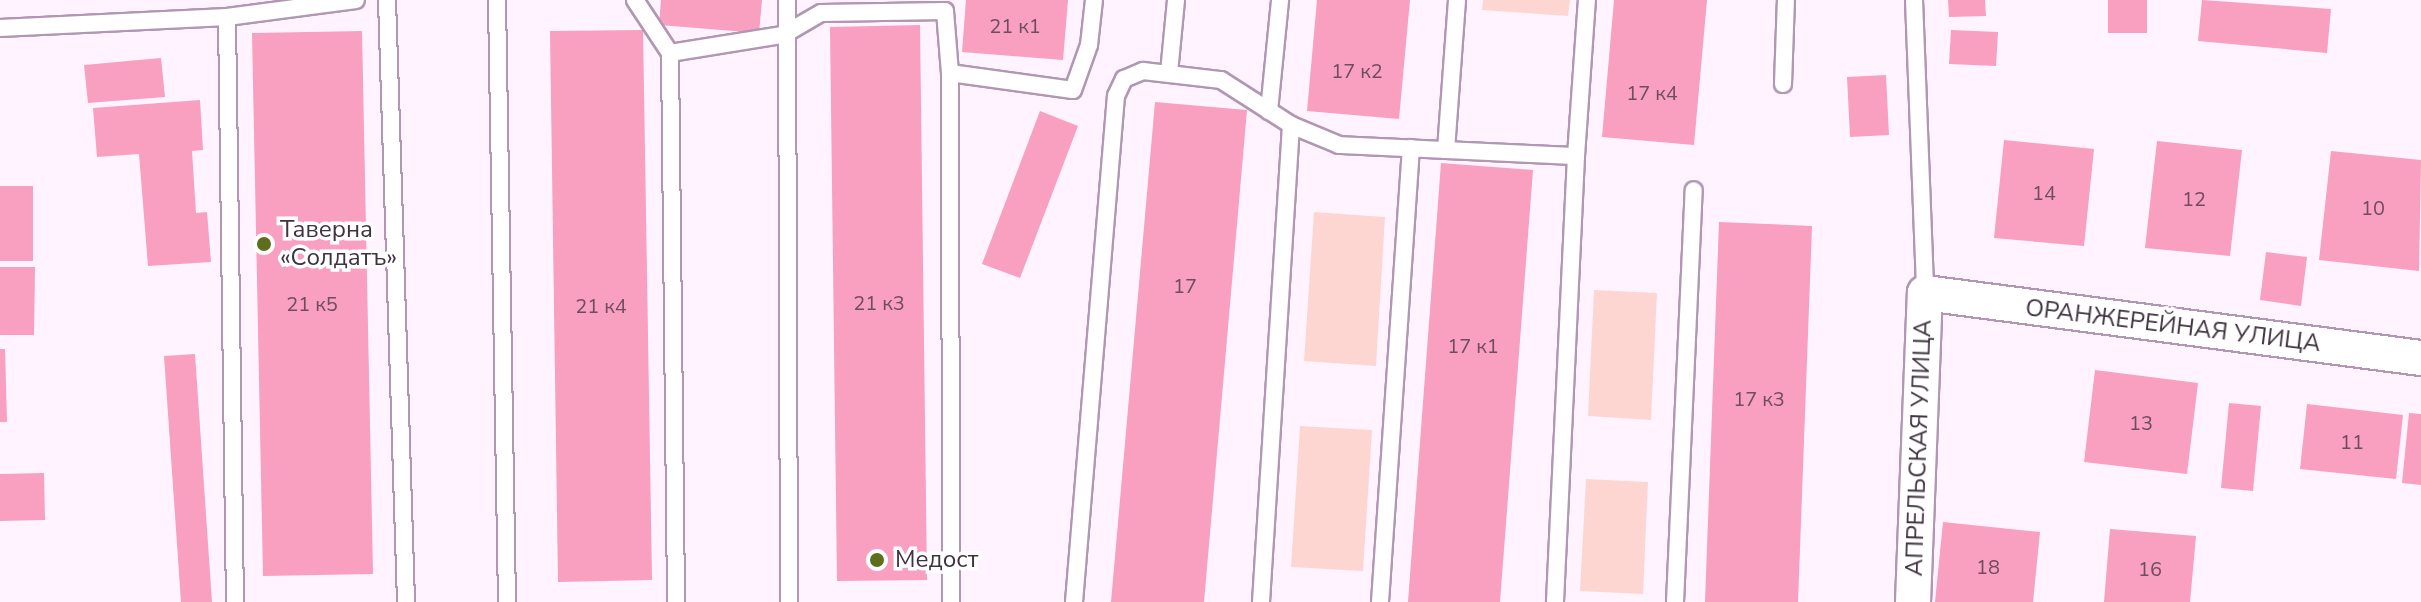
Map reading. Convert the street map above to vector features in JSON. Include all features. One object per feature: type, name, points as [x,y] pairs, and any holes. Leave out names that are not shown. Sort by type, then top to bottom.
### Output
[{"type":"street","name":"ОРАНЖЕРЕЙНАЯ УЛИЦА","points":[[1925,293],[2421,358]]},
{"type":"street","name":"АПРЕЛЬСКАЯ УЛИЦА","points":[[1913,602],[1925,293]]},
{"type":"lane","points":[[0,28],[227,17],[356,0]]},
{"type":"lane","points":[[387,0],[406,602]]},
{"type":"lane","points":[[497,0],[507,602]]},
{"type":"lane","points":[[635,0],[670,53],[676,602]]},
{"type":"lane","points":[[787,0],[783,35],[789,602]]},
{"type":"lane","points":[[950,73],[1073,90],[1089,45],[1094,0]]},
{"type":"lane","points":[[1169,73],[1176,0]]},
{"type":"lane","points":[[1269,111],[1280,0]]},
{"type":"lane","points":[[1446,150],[1457,0]]},
{"type":"lane","points":[[1555,602],[1576,156],[1587,0]]},
{"type":"lane","points":[[1783,84],[1786,0]]},
{"type":"lane","points":[[1914,0],[1925,293]]},
{"type":"lane","points":[[670,53],[783,35],[821,13],[945,5],[950,73],[951,602]]},
{"type":"lane","points":[[227,17],[235,602]]},
{"type":"lane","points":[[1074,602],[1116,96],[1124,79],[1143,71],[1221,80],[1291,125],[1339,145],[1576,156]]},
{"type":"lane","points":[[1261,602],[1291,125]]},
{"type":"lane","points":[[1380,602],[1411,148]]},
{"type":"lane","points":[[1675,602],[1694,190]]},
{"type":"shaded area","points":[[1483,0],[1570,0],[1568,16],[1482,10]]},
{"type":"shaded area","points":[[1314,212],[1385,217],[1376,366],[1304,361]]},
{"type":"shaded area","points":[[1594,290],[1657,293],[1651,420],[1588,416]]},
{"type":"shaded area","points":[[1300,426],[1372,430],[1363,571],[1291,567]]},
{"type":"shaded area","points":[[1586,479],[1648,482],[1643,594],[1580,591]]},
{"type":"building","points":[[661,0],[762,0],[759,33],[659,25]]},
{"type":"building","points":[[966,0],[1068,0],[1063,60],[962,52]]},
{"type":"building","points":[[1317,0],[1410,0],[1399,119],[1307,111]]},
{"type":"building","points":[[1614,0],[1707,0],[1694,145],[1602,137]]},
{"type":"building","points":[[1948,0],[1985,0],[1986,16],[1949,17]]},
{"type":"building","points":[[2108,0],[2147,0],[2147,33],[2108,33]]},
{"type":"building","points":[[2202,0],[2331,9],[2327,53],[2198,41]]},
{"type":"building","points":[[920,25],[927,580],[837,581],[830,27]]},
{"type":"building","points":[[643,30],[652,580],[558,582],[550,31]]},
{"type":"building","points":[[1951,30],[1998,32],[1996,66],[1949,64]]},
{"type":"building","points":[[362,31],[373,574],[263,576],[252,33]]},
{"type":"building","points":[[161,58],[165,97],[88,103],[84,65]]},
{"type":"building","points":[[1886,75],[1889,135],[1850,137],[1847,77]]},
{"type":"building","points":[[200,100],[203,150],[192,151],[196,213],[207,212],[211,262],[148,266],[139,154],[97,157],[93,108]]},
{"type":"building","points":[[1155,102],[1247,110],[1204,602],[1111,602]]},
{"type":"building","points":[[1040,111],[1078,126],[1020,278],[982,264]]},
{"type":"building","points":[[2004,140],[2094,149],[2084,246],[1994,238]]},
{"type":"building","points":[[2157,141],[2242,150],[2230,256],[2145,248]]},
{"type":"building","points":[[2331,151],[2421,160],[2419,271],[2319,260]]},
{"type":"building","points":[[1441,163],[1533,170],[1500,602],[1408,602]]},
{"type":"building","points":[[0,186],[33,186],[33,261],[0,261]]},
{"type":"building","points":[[1719,222],[1812,226],[1798,602],[1705,602]]},
{"type":"building","points":[[2266,252],[2307,257],[2301,306],[2260,300]]},
{"type":"building","points":[[0,267],[35,267],[34,335],[0,335]]},
{"type":"building","points":[[0,349],[5,349],[7,422],[0,422]]},
{"type":"building","points":[[195,354],[212,602],[181,602],[164,356]]},
{"type":"building","points":[[2095,370],[2198,383],[2187,474],[2084,462]]},
{"type":"building","points":[[2229,403],[2261,406],[2253,491],[2221,488]]},
{"type":"building","points":[[2307,404],[2403,415],[2396,479],[2300,469]]},
{"type":"building","points":[[2409,413],[2421,414],[2421,485],[2402,483]]},
{"type":"building","points":[[44,473],[45,520],[0,521],[0,474]]},
{"type":"building","points":[[1943,522],[2040,532],[2033,602],[1935,602]]},
{"type":"building","points":[[2110,529],[2196,536],[2190,602],[2104,602]]},
{"type":"place","name":"Таверна «Солдатъ»","points":[[264,244]]},
{"type":"place","name":"Медост","points":[[877,560]]}]
